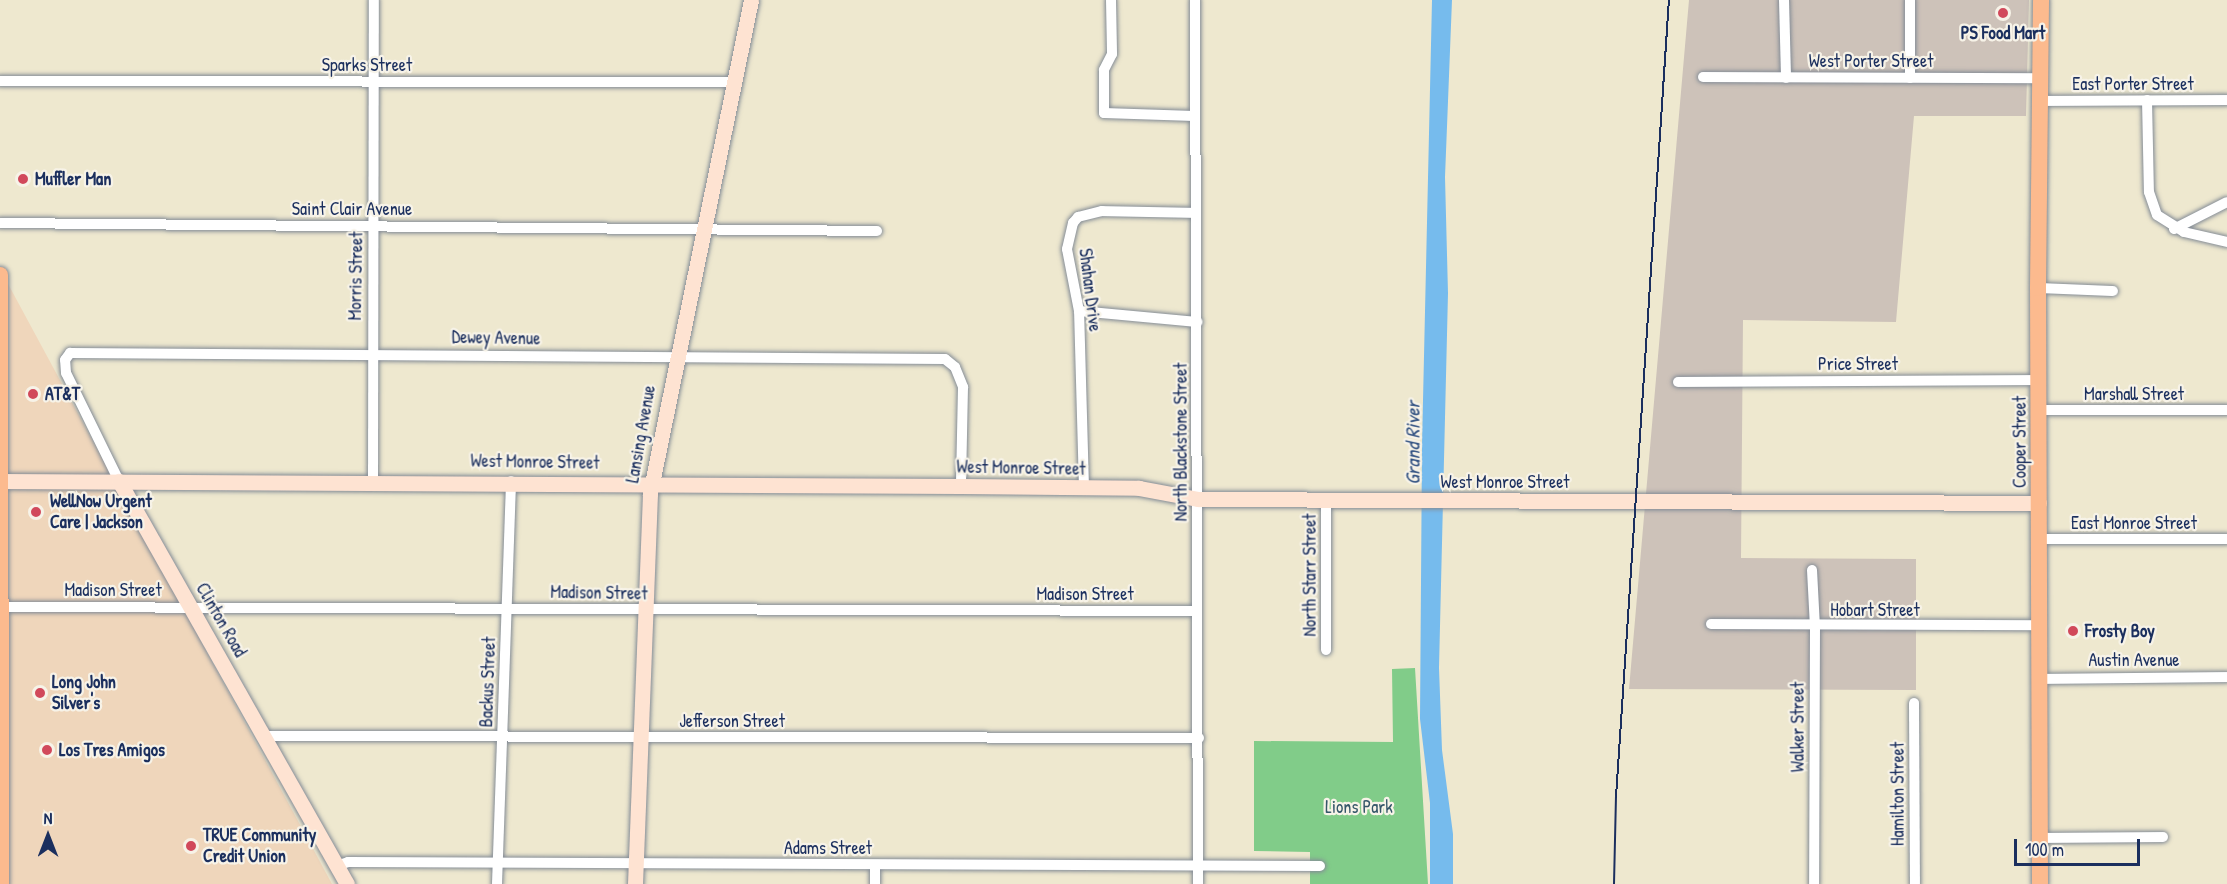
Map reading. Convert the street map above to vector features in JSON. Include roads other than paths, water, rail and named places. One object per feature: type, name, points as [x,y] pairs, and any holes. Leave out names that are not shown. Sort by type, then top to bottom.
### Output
[{"type":"main road","name":"Cooper Street","points":[[2040,884],[2038,288],[2041,0]]},
{"type":"main road","points":[[0,275],[0,884]]},
{"type":"street","name":"Morris Street","points":[[373,481],[371,353],[375,0]]},
{"type":"street","name":"Lansing Avenue","points":[[635,884],[652,483],[676,356],[751,0]]},
{"type":"street","points":[[1112,0],[1112,54],[1104,70],[1104,113],[1194,116]]},
{"type":"street","name":"North Blackstone Street","points":[[1195,0],[1198,884]]},
{"type":"street","points":[[1784,0],[1786,78]]},
{"type":"street","points":[[1910,0],[1910,78]]},
{"type":"street","name":"West Porter Street","points":[[1703,77],[2040,78]]},
{"type":"street","name":"Sparks Street","points":[[0,81],[733,82]]},
{"type":"street","points":[[2147,100],[2149,192],[2157,215],[2174,228],[2227,242]]},
{"type":"street","name":"East Porter Street","points":[[2040,101],[2227,100]]},
{"type":"street","points":[[2174,228],[2227,202]]},
{"type":"street","name":"Shahan Drive","points":[[1084,488],[1079,311],[1067,249],[1070,231],[1078,217],[1102,212],[1195,213]]},
{"type":"street","name":"Saint Clair Avenue","points":[[0,223],[704,227],[877,231]]},
{"type":"street","points":[[2038,288],[2113,291]]},
{"type":"street","points":[[1079,311],[1197,322]]},
{"type":"street","name":"Dewey Avenue","points":[[66,374],[65,360],[80,351],[945,359],[955,367],[963,387],[961,486]]},
{"type":"street","name":"Clinton Road","points":[[66,374],[119,481],[192,606],[347,884]]},
{"type":"street","name":"Price Street","points":[[1678,382],[2039,380]]},
{"type":"street","name":"Marshall Street","points":[[2040,410],[2227,410]]},
{"type":"street","name":"West Monroe Street","points":[[1,481],[511,481],[1139,488],[1198,499],[2039,503]]},
{"type":"street","name":"Backus Street","points":[[497,884],[511,481]]},
{"type":"street","name":"North Starr Street","points":[[1326,500],[1326,650]]},
{"type":"street","name":"East Monroe Street","points":[[2040,539],[2227,539]]},
{"type":"street","name":"Walker Street","points":[[1812,570],[1815,627],[1814,884]]},
{"type":"street","name":"Madison Street","points":[[1,607],[1197,611]]},
{"type":"street","name":"Hobart Street","points":[[1711,624],[1815,627],[2039,625]]},
{"type":"street","name":"Austin Avenue","points":[[2040,679],[2227,677]]},
{"type":"street","name":"Hamilton Street","points":[[1914,703],[1915,884]]},
{"type":"street","name":"Jefferson Street","points":[[265,736],[1199,738]]},
{"type":"street","points":[[2041,838],[2163,837]]},
{"type":"street","name":"Adams Street","points":[[336,866],[348,862],[636,865],[1320,866]]},
{"type":"street","points":[[875,865],[875,884]]},
{"type":"water","name":"Grand River","points":[[1432,0],[1452,0],[1445,177],[1448,293],[1439,668],[1442,750],[1453,834],[1453,884],[1430,884],[1430,803],[1420,719],[1422,445]]},
{"type":"railway","points":[[1614,884],[1616,797],[1669,0]]},
{"type":"place","name":"PS Food Mart","points":[[2003,13]]},
{"type":"place","name":"Muffler Man","points":[[23,179]]},
{"type":"place","name":"AT&T","points":[[33,394]]},
{"type":"place","name":"WellNow Urgent Care | Jackson","points":[[36,512]]},
{"type":"place","name":"Frosty Boy","points":[[2073,631]]},
{"type":"place","name":"Long John Silver's","points":[[40,693]]},
{"type":"place","name":"Los Tres Amigos","points":[[47,750]]},
{"type":"place","name":"TRUE Community Credit Union","points":[[191,846]]},
{"type":"park label","name":"Lions Park","points":[[1359,807]]}]
